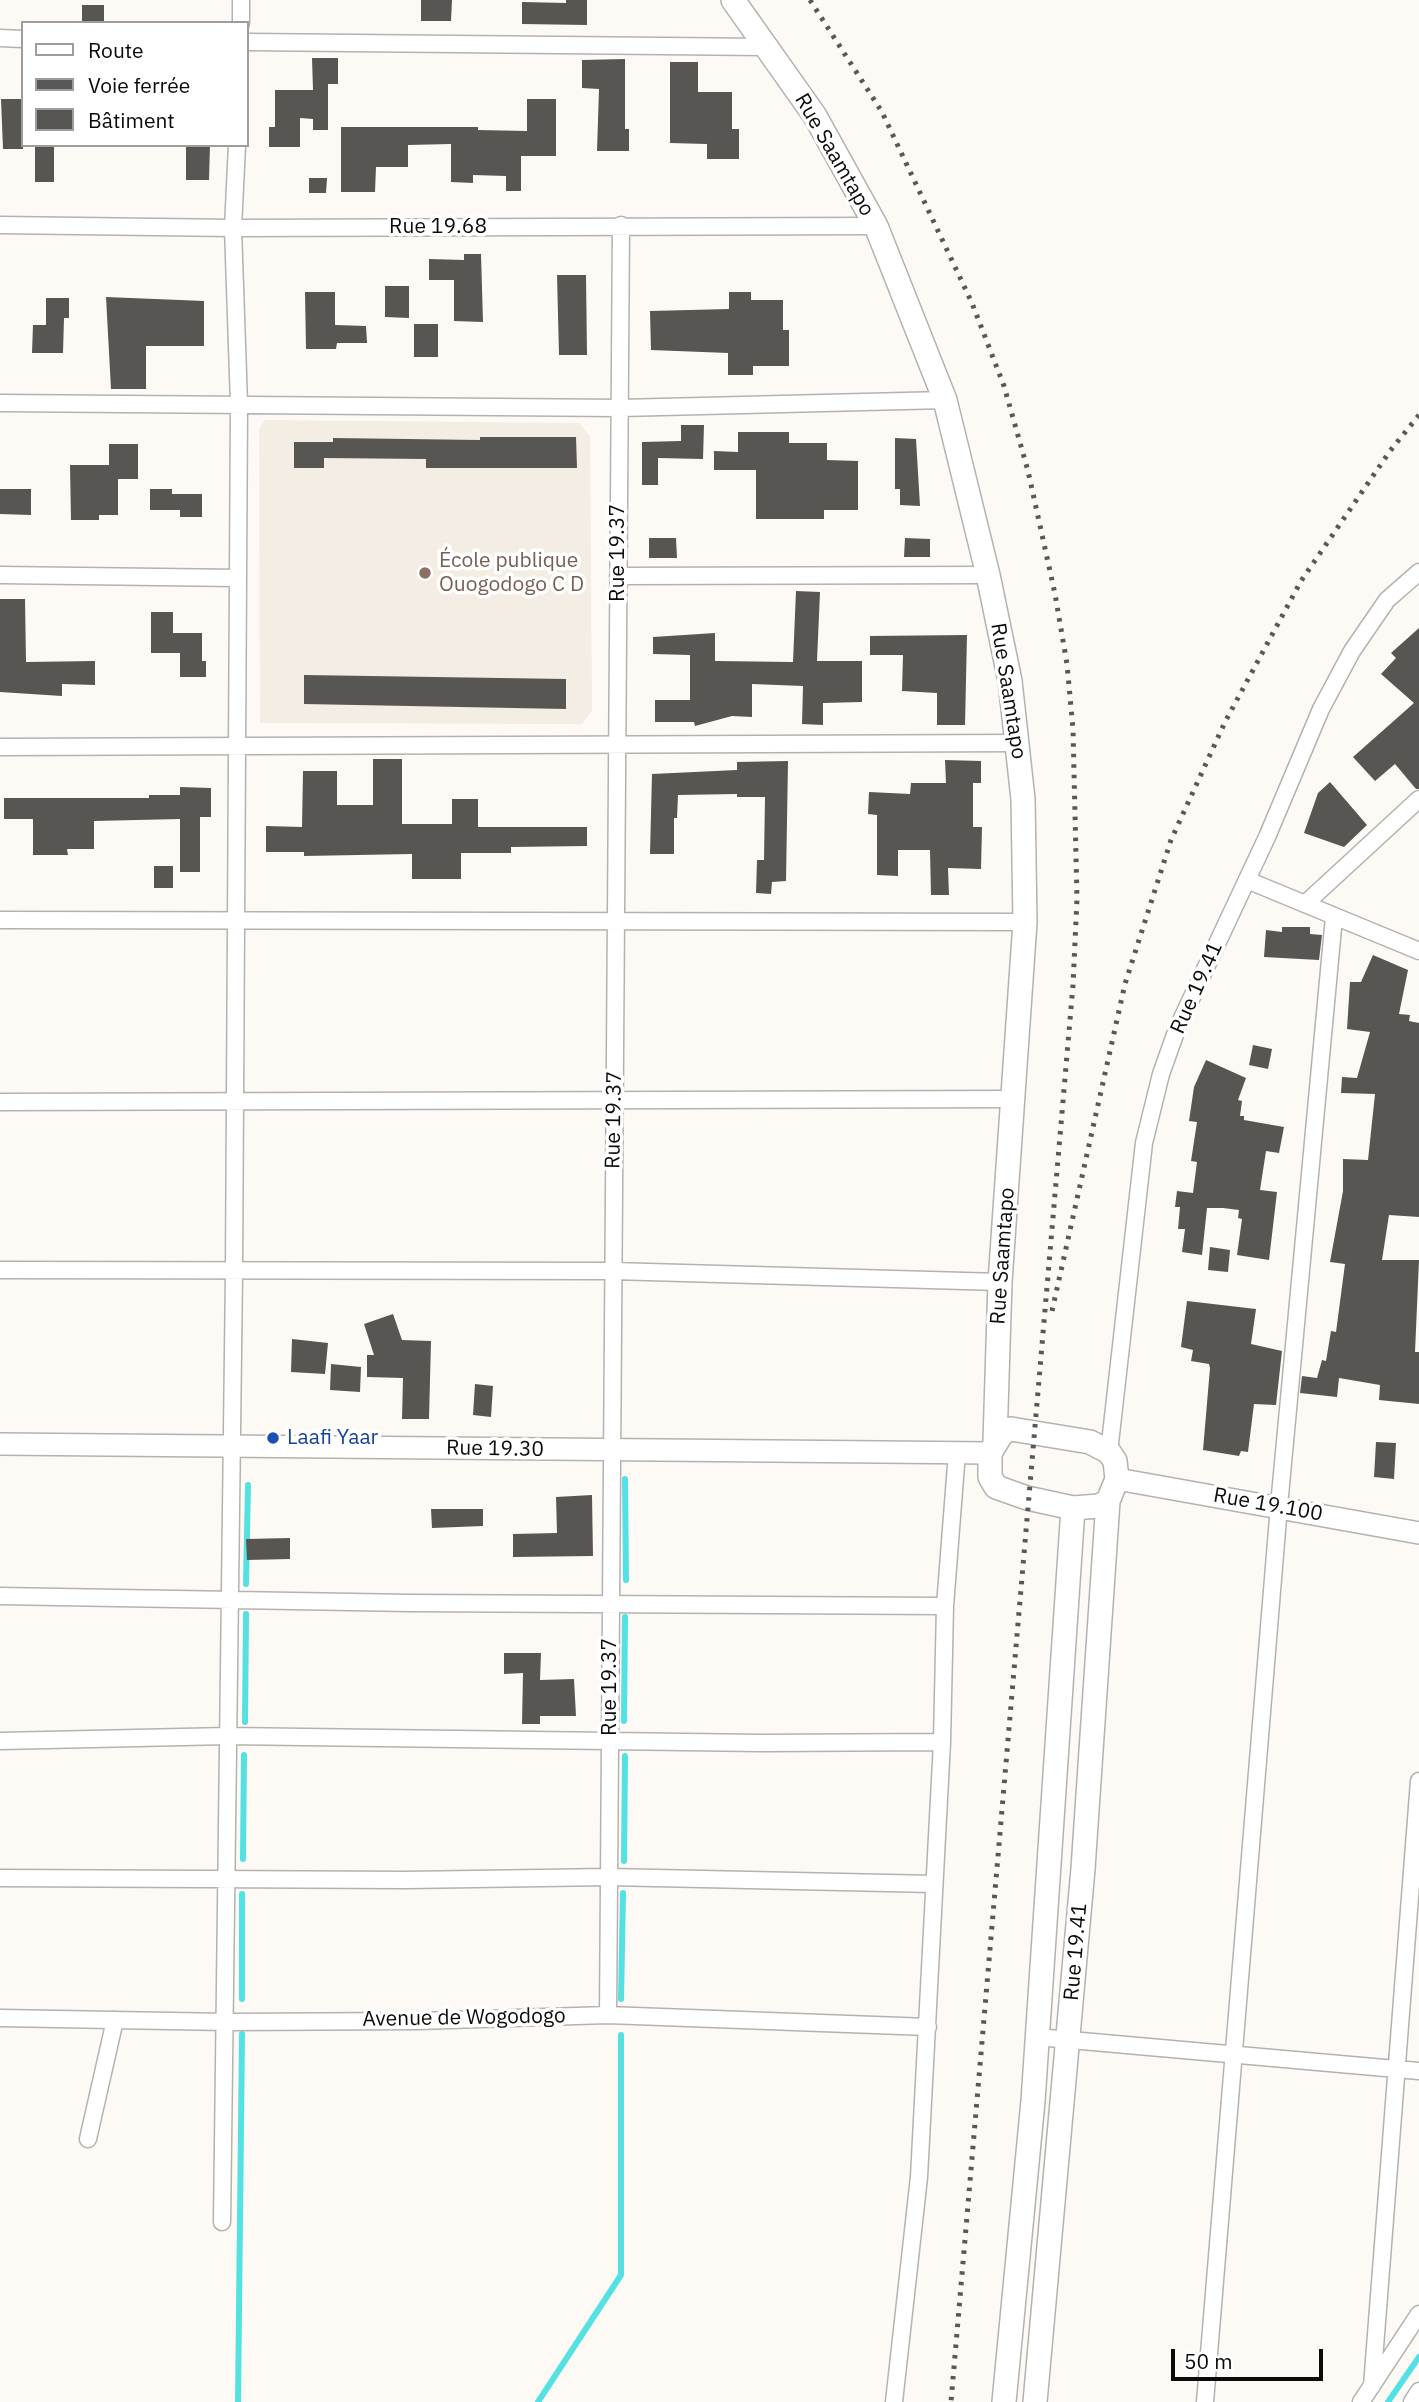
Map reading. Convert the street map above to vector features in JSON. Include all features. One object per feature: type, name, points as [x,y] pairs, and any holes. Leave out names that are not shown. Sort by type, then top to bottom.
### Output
[{"type":"main road","name":"Rue Saamtapo","points":[[733,0],[815,116],[876,226],[944,400],[988,575],[1010,681],[1023,799],[1025,922],[1000,1282],[990,1477],[996,1486],[1027,1498],[1073,1508]]},
{"type":"main road","points":[[993,1447],[1002,1433],[1011,1429],[1033,1430],[1090,1442],[1109,1452],[1115,1461],[1117,1479]]},
{"type":"main road","name":"Rue 19.41","points":[[1035,2402],[1069,2040],[1108,1501],[1117,1479]]},
{"type":"main road","points":[[1073,1508],[1098,1506],[1108,1501]]},
{"type":"main road","name":"Rue 19.41","points":[[1004,2402],[1037,2037],[1073,1508]]},
{"type":"street","points":[[241,0],[241,21]]},
{"type":"street","points":[[0,38],[21,38]]},
{"type":"street","points":[[248,42],[766,47]]},
{"type":"street","points":[[222,2222],[227,2022],[237,747],[239,404],[233,228],[237,147]]},
{"type":"street","name":"Rue 19.68","points":[[0,225],[233,228],[876,226]]},
{"type":"street","name":"Rue 19.37","points":[[608,2015],[621,225]]},
{"type":"street","points":[[0,403],[621,408],[944,400]]},
{"type":"street","name":"Rue 19.41","points":[[1109,1452],[1144,1143],[1161,1073],[1177,1029],[1247,880],[1321,709],[1352,651],[1387,600],[1419,572]]},
{"type":"street","points":[[0,575],[238,578]]},
{"type":"street","points":[[618,576],[988,575]]},
{"type":"street","points":[[0,747],[1017,743]]},
{"type":"street","points":[[1305,904],[1419,799]]},
{"type":"street","points":[[1247,880],[1419,951]]},
{"type":"street","points":[[1205,2402],[1231,2055],[1334,917]]},
{"type":"street","points":[[0,920],[1025,922]]},
{"type":"street","points":[[0,1102],[233,1099],[614,1102],[1014,1099]]},
{"type":"street","points":[[0,1270],[233,1273],[612,1271],[1000,1282]]},
{"type":"street","name":"Rue 19.30","points":[[0,1444],[957,1452],[993,1447]]},
{"type":"street","points":[[894,2402],[919,2177],[942,1742],[944,1606],[957,1452]]},
{"type":"street","name":"Rue 19.100","points":[[1117,1479],[1419,1533]]},
{"type":"street","points":[[0,1595],[410,1603],[611,1602],[944,1606]]},
{"type":"street","points":[[0,1741],[228,1736],[761,1744],[942,1742]]},
{"type":"street","points":[[1372,2386],[1419,1781]]},
{"type":"street","points":[[0,1878],[227,1880],[609,1877],[934,1884]]},
{"type":"street","name":"Avenue de Wogodogo","points":[[0,2018],[227,2022],[418,2021],[608,2015],[928,2027]]},
{"type":"street","points":[[88,2139],[115,2020]]},
{"type":"street","points":[[1037,2037],[1419,2071]]},
{"type":"street","points":[[1361,2402],[1419,2314]]},
{"type":"street","points":[[1412,2402],[1419,2391]]},
{"type":"shaded area","name":"École publique Ouogodogo C D","points":[[265,420],[579,423],[590,436],[592,711],[582,724],[260,723],[259,429]]},
{"type":"building","points":[[421,0],[452,0],[451,21],[421,21]]},
{"type":"building","points":[[566,0],[587,0],[587,25],[522,24],[522,2],[566,3]]},
{"type":"building","points":[[82,5],[104,5],[104,21],[82,21]]},
{"type":"building","points":[[312,58],[338,58],[338,84],[328,84],[328,130],[313,130],[313,119],[300,118],[300,147],[269,147],[269,127],[275,127],[275,90],[313,90]]},
{"type":"building","points":[[625,59],[625,129],[629,129],[629,151],[597,151],[599,89],[582,88],[582,60]]},
{"type":"building","points":[[670,62],[698,62],[698,92],[732,92],[732,129],[739,129],[739,159],[707,159],[707,144],[670,143]]},
{"type":"building","points":[[1,99],[21,99],[23,149],[3,149]]},
{"type":"building","points":[[527,99],[556,99],[556,156],[521,156],[521,191],[506,191],[506,176],[473,175],[473,183],[451,182],[451,144],[408,145],[408,167],[376,167],[375,192],[341,192],[341,127],[478,127],[478,130],[527,131]]},
{"type":"building","points":[[35,147],[54,147],[54,182],[35,182]]},
{"type":"building","points":[[186,147],[210,147],[209,180],[186,180]]},
{"type":"building","points":[[309,178],[327,178],[326,193],[309,193]]},
{"type":"building","points":[[464,254],[481,254],[483,322],[454,321],[454,280],[429,280],[429,259],[464,260]]},
{"type":"building","points":[[557,275],[586,275],[587,355],[559,355]]},
{"type":"building","points":[[385,286],[409,286],[409,318],[385,317]]},
{"type":"building","points":[[305,292],[335,292],[335,325],[366,326],[367,343],[337,343],[336,349],[306,349]]},
{"type":"building","points":[[729,292],[751,292],[751,300],[783,300],[783,330],[789,330],[789,366],[753,366],[753,375],[728,375],[728,353],[651,350],[650,311],[729,309]]},
{"type":"building","points":[[106,297],[204,301],[204,346],[146,346],[146,389],[111,389]]},
{"type":"building","points":[[46,298],[69,298],[69,318],[64,318],[63,353],[32,353],[33,325],[46,325]]},
{"type":"building","points":[[414,324],[438,324],[438,357],[414,357]]},
{"type":"building","points":[[681,425],[704,425],[703,459],[658,458],[658,485],[642,485],[642,442],[681,441]]},
{"type":"building","points":[[738,432],[789,432],[789,443],[827,443],[827,460],[858,461],[858,510],[824,510],[824,519],[756,519],[756,470],[714,470],[714,451],[738,452]]},
{"type":"building","points":[[480,437],[576,437],[577,468],[426,468],[426,459],[324,458],[324,468],[294,468],[294,442],[333,442],[333,438],[480,440]]},
{"type":"building","points":[[895,438],[916,439],[920,506],[900,505],[900,489],[895,489]]},
{"type":"building","points":[[109,444],[138,444],[138,479],[118,479],[118,515],[99,515],[99,520],[71,520],[70,465],[109,465]]},
{"type":"building","points":[[0,489],[31,489],[31,515],[0,514]]},
{"type":"building","points":[[150,489],[172,489],[172,494],[202,494],[202,517],[180,517],[180,510],[150,510]]},
{"type":"building","points":[[649,538],[676,538],[677,558],[649,558]]},
{"type":"building","points":[[905,538],[930,539],[930,557],[904,557]]},
{"type":"building","points":[[796,591],[820,592],[817,661],[862,661],[862,702],[823,703],[823,725],[802,724],[803,686],[752,684],[752,717],[732,716],[695,726],[694,722],[655,722],[655,700],[690,700],[690,655],[653,654],[653,637],[715,633],[715,661],[793,662]]},
{"type":"building","points":[[0,599],[25,599],[26,662],[95,661],[95,685],[62,684],[62,696],[0,692]]},
{"type":"building","points":[[151,612],[173,612],[173,633],[202,633],[202,661],[206,661],[206,677],[180,677],[180,653],[151,653]]},
{"type":"building","points":[[1419,628],[1419,789],[1416,789],[1395,764],[1375,781],[1353,757],[1414,703],[1381,674],[1396,658],[1391,653]]},
{"type":"building","points":[[967,635],[965,725],[937,725],[937,693],[902,691],[903,655],[870,655],[870,636]]},
{"type":"building","points":[[304,675],[566,679],[566,709],[304,704]]},
{"type":"building","points":[[373,759],[402,759],[402,824],[452,824],[452,799],[478,799],[478,827],[587,827],[587,846],[511,847],[511,853],[461,853],[461,879],[412,879],[412,854],[304,856],[304,852],[266,852],[266,826],[302,827],[303,771],[337,771],[337,805],[373,805]]},
{"type":"building","points":[[945,760],[981,761],[981,783],[973,783],[973,827],[982,827],[981,869],[948,868],[949,895],[931,895],[930,850],[898,850],[898,876],[877,875],[877,815],[868,814],[869,792],[910,794],[911,783],[946,783]]},
{"type":"building","points":[[788,761],[786,881],[772,882],[771,894],[756,893],[757,860],[764,860],[765,797],[737,797],[737,794],[678,795],[677,818],[674,818],[674,854],[650,854],[652,774],[737,770],[737,762]]},
{"type":"building","points":[[1330,782],[1367,825],[1344,847],[1304,833],[1318,793]]},
{"type":"building","points":[[180,787],[211,788],[211,817],[200,817],[200,872],[180,872],[180,819],[94,821],[94,849],[67,849],[68,855],[33,855],[33,819],[4,819],[4,798],[149,798],[149,795],[180,795]]},
{"type":"building","points":[[154,866],[173,866],[173,888],[154,888]]},
{"type":"building","points":[[1282,927],[1310,927],[1310,934],[1322,935],[1319,960],[1264,957],[1266,930],[1282,932]]},
{"type":"building","points":[[1373,955],[1408,970],[1399,1014],[1410,1015],[1409,1021],[1419,1023],[1419,1217],[1389,1215],[1382,1260],[1419,1260],[1415,1352],[1419,1352],[1419,1404],[1379,1400],[1380,1385],[1339,1378],[1337,1397],[1300,1393],[1302,1376],[1317,1378],[1322,1360],[1326,1361],[1331,1331],[1336,1332],[1345,1264],[1330,1262],[1343,1191],[1343,1159],[1368,1160],[1375,1094],[1341,1093],[1342,1077],[1357,1078],[1370,1032],[1347,1029],[1350,982],[1361,982]]},
{"type":"building","points":[[1253,1045],[1272,1049],[1268,1069],[1249,1065]]},
{"type":"building","points":[[1206,1060],[1246,1078],[1238,1100],[1242,1101],[1240,1116],[1244,1116],[1244,1120],[1284,1127],[1279,1153],[1266,1151],[1260,1190],[1277,1192],[1269,1260],[1237,1255],[1242,1219],[1238,1218],[1239,1210],[1223,1208],[1207,1208],[1202,1255],[1182,1252],[1185,1229],[1178,1229],[1180,1207],[1175,1207],[1177,1191],[1193,1193],[1197,1162],[1191,1161],[1197,1122],[1189,1121],[1194,1087]]},
{"type":"building","points":[[1210,1247],[1230,1250],[1228,1272],[1208,1270]]},
{"type":"building","points":[[1187,1301],[1256,1309],[1251,1344],[1282,1351],[1276,1405],[1254,1404],[1248,1452],[1241,1451],[1239,1456],[1203,1450],[1210,1368],[1209,1364],[1191,1361],[1193,1350],[1181,1347]]},
{"type":"building","points":[[393,1314],[402,1340],[431,1341],[429,1419],[402,1419],[403,1378],[367,1377],[367,1355],[374,1355],[364,1324]]},
{"type":"building","points":[[292,1339],[328,1343],[325,1374],[291,1372]]},
{"type":"building","points":[[331,1364],[361,1367],[360,1392],[330,1390]]},
{"type":"building","points":[[475,1384],[493,1386],[491,1417],[473,1415]]},
{"type":"building","points":[[1376,1442],[1396,1443],[1394,1479],[1374,1477]]},
{"type":"building","points":[[592,1495],[593,1556],[513,1557],[513,1534],[557,1533],[556,1497]]},
{"type":"building","points":[[431,1509],[483,1509],[483,1526],[432,1528]]},
{"type":"building","points":[[290,1538],[290,1559],[247,1560],[246,1539]]},
{"type":"building","points":[[504,1653],[541,1653],[540,1680],[574,1679],[576,1716],[540,1716],[540,1724],[522,1724],[523,1673],[504,1674]]},
{"type":"waterway","points":[[625,1479],[626,1580]]},
{"type":"waterway","points":[[246,1584],[248,1485]]},
{"type":"waterway","points":[[245,1722],[246,1614]]},
{"type":"waterway","points":[[624,1721],[625,1617]]},
{"type":"waterway","points":[[243,1859],[244,1755]]},
{"type":"waterway","points":[[624,1861],[625,1756]]},
{"type":"waterway","points":[[621,1999],[623,1893]]},
{"type":"waterway","points":[[242,1894],[242,1999]]},
{"type":"waterway","points":[[238,2402],[242,2034]]},
{"type":"waterway","points":[[538,2402],[621,2275],[621,2035]]},
{"type":"waterway","points":[[1388,2402],[1419,2357]]},
{"type":"railway","points":[[810,0],[882,112],[972,303],[1004,386],[1028,471],[1055,594],[1067,664],[1073,729],[1077,899],[1073,985],[951,2402]]},
{"type":"railway","points":[[1052,1311],[1125,984],[1171,840],[1225,722],[1301,581],[1390,451],[1419,415]]},
{"type":"place","name":"École publique Ouogodogo C D","points":[[425,573]]},
{"type":"place","name":"Laafi Yaar","points":[[273,1438]]}]
